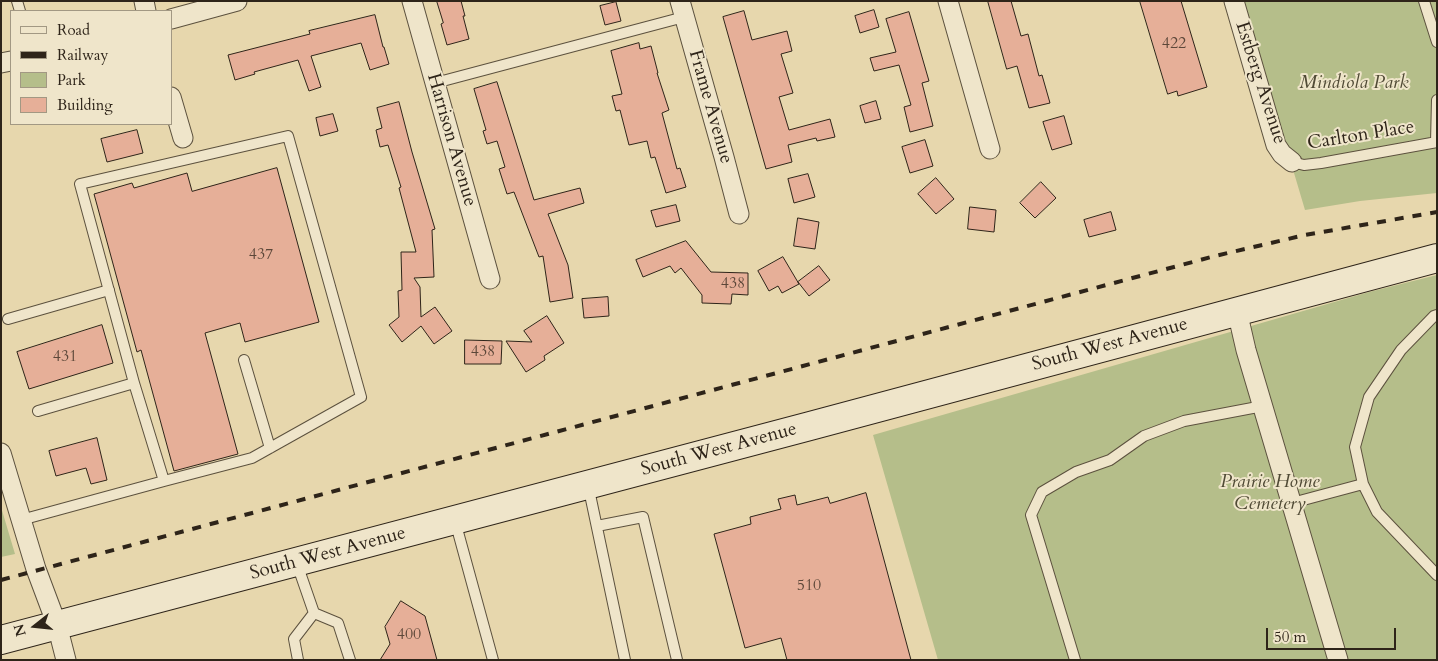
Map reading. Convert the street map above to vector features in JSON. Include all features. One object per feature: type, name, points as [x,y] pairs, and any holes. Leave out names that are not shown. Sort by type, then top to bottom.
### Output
[{"type":"street","points":[[172,19],[237,1]]},
{"type":"street","name":"Harrison Avenue","points":[[412,1],[490,279]]},
{"type":"street","points":[[948,1],[990,149]]},
{"type":"street","name":"Estberg Avenue","points":[[1234,1],[1276,145],[1282,154],[1292,162]]},
{"type":"street","name":"Frame Avenue","points":[[682,9],[739,214]]},
{"type":"street","points":[[172,100],[183,138]]},
{"type":"street","name":"South West Avenue","points":[[1,640],[1437,258]]},
{"type":"street","points":[[1236,311],[1338,660]]},
{"type":"street","points":[[1,453],[36,570],[57,625],[66,660]]},
{"type":"lane","points":[[1424,1],[1437,42]]},
{"type":"lane","points":[[435,83],[682,9]]},
{"type":"lane","points":[[1436,142],[1437,100]]},
{"type":"lane","points":[[21,520],[252,458],[361,397],[288,136],[80,184],[134,383],[164,481]]},
{"type":"lane","name":"Carlton Place","points":[[1292,162],[1304,165],[1320,163],[1436,142]]},
{"type":"lane","points":[[8,319],[109,290]]},
{"type":"lane","points":[[1437,315],[1400,350],[1368,397],[1355,448],[1363,484],[1377,512],[1437,575]]},
{"type":"lane","points":[[244,360],[270,448]]},
{"type":"lane","points":[[38,411],[134,383]]},
{"type":"lane","points":[[1075,660],[1031,515],[1042,492],[1076,472],[1110,460],[1144,436],[1192,419],[1263,406]]},
{"type":"lane","points":[[588,484],[624,660]]},
{"type":"lane","points":[[1292,503],[1363,484]]},
{"type":"lane","points":[[597,526],[643,517],[677,660]]},
{"type":"lane","points":[[454,520],[494,660]]},
{"type":"lane","points":[[296,562],[314,613],[338,623],[350,660]]},
{"type":"lane","points":[[298,660],[294,639],[314,613]]},
{"type":"green space","name":"Mindiola Park","points":[[1243,1],[1437,1],[1437,193],[1360,201],[1305,210]]},
{"type":"green space","name":"Prairie Home Cemetery","points":[[1437,275],[1437,660],[938,660],[873,435],[1369,292]]},
{"type":"green space","points":[[1,507],[15,554],[1,557]]},
{"type":"building","points":[[437,1],[461,1],[469,39],[447,45]]},
{"type":"building","points":[[988,1],[1011,1],[1021,36],[1028,34],[1039,76],[1042,75],[1050,103],[1029,108],[1017,66],[1007,69]]},
{"type":"building","points":[[1140,1],[1181,1],[1207,87],[1178,96],[1177,91],[1168,94]]},
{"type":"building","points":[[616,2],[621,21],[605,25],[600,6]]},
{"type":"building","points":[[874,10],[879,27],[860,33],[855,16]]},
{"type":"building","points":[[744,11],[752,40],[787,31],[792,51],[781,54],[793,93],[779,97],[789,130],[830,119],[835,137],[817,141],[816,138],[788,145],[792,162],[766,169],[723,17]]},
{"type":"building","points":[[909,12],[929,81],[922,83],[933,126],[910,132],[904,107],[911,105],[899,65],[874,71],[870,58],[896,52],[886,19]]},
{"type":"building","points":[[375,15],[389,64],[370,70],[361,43],[311,56],[321,87],[309,91],[298,60],[254,72],[255,74],[235,80],[228,55],[310,34],[309,31]]},
{"type":"building","points":[[639,43],[640,49],[651,46],[657,73],[669,110],[662,113],[677,169],[680,168],[686,187],[666,193],[655,157],[651,158],[647,141],[629,145],[620,110],[616,111],[612,96],[622,94],[611,51]]},
{"type":"building","points":[[497,82],[534,200],[580,188],[584,203],[548,214],[568,265],[573,298],[550,302],[543,256],[539,257],[514,192],[507,194],[499,169],[505,167],[497,141],[487,144],[483,131],[486,130],[474,89]]},
{"type":"building","points":[[876,101],[881,119],[865,123],[860,106]]},
{"type":"building","points":[[399,102],[435,229],[432,230],[434,277],[414,278],[420,287],[421,317],[435,307],[452,331],[434,344],[421,326],[402,342],[389,325],[399,317],[398,291],[402,290],[401,252],[416,252],[399,188],[401,187],[388,145],[380,147],[376,130],[382,128],[377,108]]},
{"type":"building","points":[[333,114],[338,131],[320,136],[316,118]]},
{"type":"building","points":[[1064,116],[1072,144],[1052,150],[1043,122]]},
{"type":"building","points":[[137,130],[143,153],[107,162],[101,139]]},
{"type":"building","points":[[925,140],[933,166],[910,173],[902,147]]},
{"type":"building","points":[[277,168],[319,322],[245,342],[240,323],[205,333],[238,454],[174,471],[141,350],[137,352],[94,194],[132,183],[134,188],[187,173],[192,191]]},
{"type":"building","points":[[808,174],[815,197],[794,203],[788,179]]},
{"type":"building","points":[[936,178],[954,199],[936,214],[918,194]]},
{"type":"building","points":[[1041,182],[1056,198],[1035,218],[1020,203]]},
{"type":"building","points":[[676,205],[680,221],[656,227],[651,211]]},
{"type":"building","points":[[970,207],[996,210],[994,232],[968,229]]},
{"type":"building","points":[[1111,212],[1116,230],[1089,237],[1084,220]]},
{"type":"building","points":[[798,218],[819,222],[815,249],[794,246]]},
{"type":"building","points":[[686,241],[711,272],[748,273],[748,295],[732,294],[731,304],[702,303],[702,295],[681,268],[675,273],[670,266],[643,277],[636,260]]},
{"type":"building","points":[[783,257],[799,284],[782,293],[778,286],[769,291],[758,271]]},
{"type":"building","points":[[819,266],[830,280],[809,296],[798,282]]},
{"type":"building","points":[[608,297],[609,316],[584,318],[582,299]]},
{"type":"building","points":[[547,316],[564,343],[544,356],[545,360],[526,372],[506,341],[532,342],[524,331]]},
{"type":"building","points":[[102,325],[113,363],[29,389],[17,352]]},
{"type":"building","points":[[465,340],[502,341],[501,364],[465,364]]},
{"type":"building","points":[[97,438],[107,480],[91,484],[86,468],[56,476],[49,451]]},
{"type":"building","points":[[866,493],[911,660],[787,660],[781,638],[745,648],[714,534],[751,524],[750,517],[781,509],[778,499],[795,495],[797,505],[828,497],[830,503]]},
{"type":"building","points":[[401,601],[425,616],[437,660],[380,660],[390,644],[385,627]]},
{"type":"railway","points":[[1,580],[1215,256],[1305,235],[1437,212]]}]
